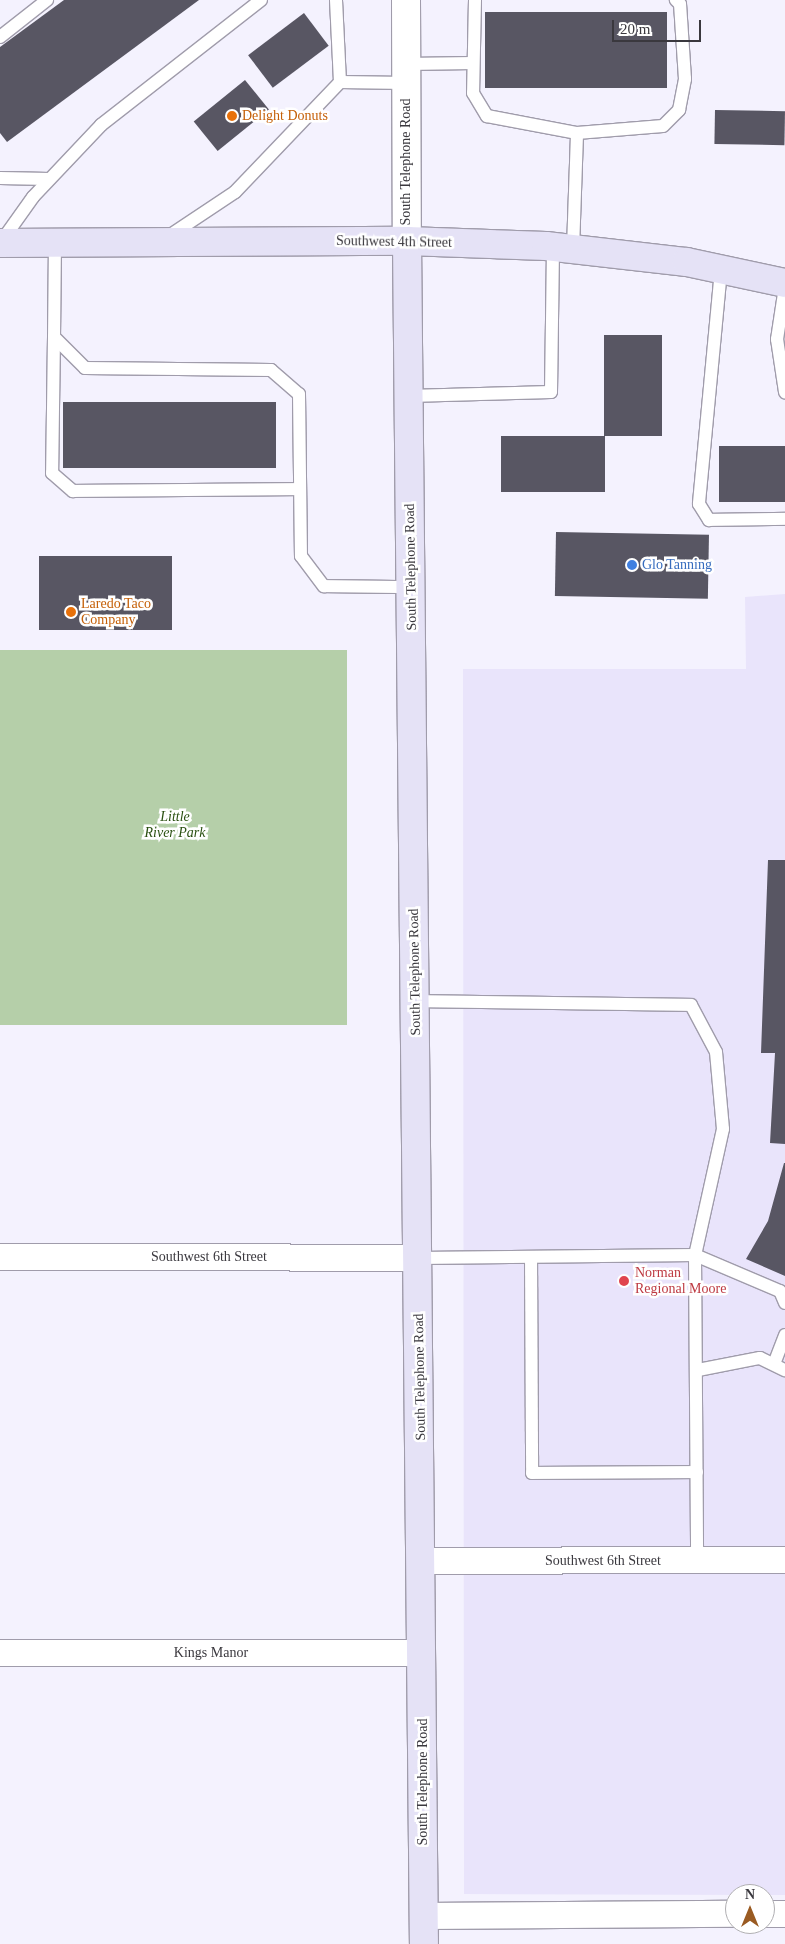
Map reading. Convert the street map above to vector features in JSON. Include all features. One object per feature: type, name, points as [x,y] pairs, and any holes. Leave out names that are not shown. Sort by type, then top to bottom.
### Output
[{"type":"main road","name":"Southwest 4th Street","points":[[1,243],[407,241],[563,247],[721,270],[785,285]]},
{"type":"main road","name":"South Telephone Road","points":[[407,241],[424,1944]]},
{"type":"street","name":"South Telephone Road","points":[[406,0],[407,241]]},
{"type":"street","name":"Southwest 6th Street","points":[[0,1257],[418,1258]]},
{"type":"street","name":"Southwest 6th Street","points":[[421,1561],[785,1560]]},
{"type":"street","name":"Kings Manor","points":[[0,1653],[422,1653]]},
{"type":"street","points":[[424,1916],[725,1914]]},
{"type":"lane","points":[[0,37],[48,0]]},
{"type":"lane","points":[[1,243],[49,179],[101,125],[261,0]]},
{"type":"lane","points":[[336,0],[340,82]]},
{"type":"lane","points":[[475,0],[473,93],[487,116],[577,133],[663,126],[679,110],[684,79],[680,4],[676,0]]},
{"type":"lane","points":[[162,241],[234,192],[340,82],[473,63]]},
{"type":"lane","points":[[409,396],[551,392],[563,247],[577,133]]},
{"type":"lane","points":[[0,178],[49,179]]},
{"type":"lane","points":[[55,242],[52,473],[73,491],[300,489]]},
{"type":"lane","points":[[721,270],[699,504],[709,520],[785,519]]},
{"type":"lane","points":[[785,285],[777,338],[785,392]]},
{"type":"lane","points":[[54,337],[85,368],[271,370],[300,394],[301,556],[324,586],[411,587]]},
{"type":"lane","points":[[416,1001],[691,1005],[716,1052],[723,1129],[695,1255],[698,1370],[697,1560]]},
{"type":"lane","points":[[418,1258],[695,1255],[780,1291],[785,1303]]},
{"type":"lane","points":[[531,1257],[532,1474],[697,1472]]},
{"type":"lane","points":[[698,1370],[760,1358],[779,1367],[785,1335]]},
{"type":"shaded area","name":"Norman Regional Moore","points":[[785,594],[785,1895],[775,1895],[775,1884],[725,1884],[725,1895],[464,1894],[463,669],[746,669],[745,597]]},
{"type":"green space","name":"Little River Park","points":[[0,650],[347,650],[347,1025],[0,1025]]},
{"type":"building","points":[[64,0],[199,0],[7,142],[0,133],[0,47]]},
{"type":"building","points":[[485,12],[667,12],[667,88],[485,88]]},
{"type":"building","points":[[304,13],[329,46],[273,88],[248,55]]},
{"type":"building","name":"Delight Donuts","points":[[245,80],[269,110],[218,151],[194,122]]},
{"type":"building","points":[[715,110],[785,111],[784,145],[714,144]]},
{"type":"building","points":[[604,335],[662,335],[662,436],[604,436]]},
{"type":"building","points":[[63,402],[276,402],[276,468],[63,468]]},
{"type":"building","points":[[501,436],[605,436],[605,492],[501,492]]},
{"type":"building","points":[[719,446],[785,446],[785,502],[719,502]]},
{"type":"building","name":"Glo Tanning","points":[[556,532],[709,535],[708,599],[555,596]]},
{"type":"building","points":[[39,556],[172,556],[172,630],[39,630]]},
{"type":"building","points":[[768,860],[785,860],[785,1144],[770,1143],[775,1053],[761,1053]]},
{"type":"building","points":[[784,1163],[785,1276],[746,1259],[768,1221]]},
{"type":"place","name":"Delight Donuts","points":[[232,116]]},
{"type":"place","name":"Glo Tanning","points":[[632,565]]},
{"type":"place","name":"Laredo Taco Company","points":[[71,612]]},
{"type":"place","name":"Norman Regional Moore","points":[[624,1281]]}]
